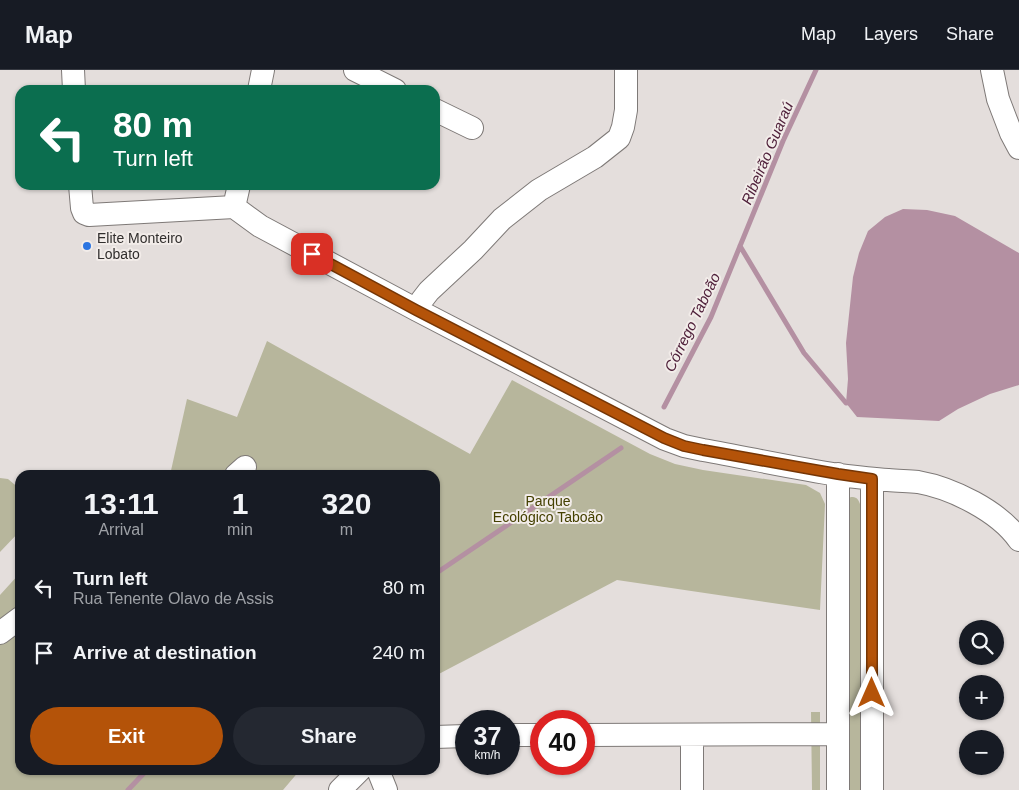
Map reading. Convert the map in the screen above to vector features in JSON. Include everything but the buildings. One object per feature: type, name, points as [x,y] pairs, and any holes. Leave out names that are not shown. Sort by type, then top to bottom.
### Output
[{"type":"street","points":[[73,70],[74,85]]},
{"type":"street","points":[[260,85],[263,70]]},
{"type":"street","points":[[355,70],[385,85]]},
{"type":"street","points":[[416,310],[429,291],[473,250],[502,219],[539,190],[595,157],[619,138],[626,110],[626,70]]},
{"type":"street","points":[[992,70],[998,99],[1019,148]]},
{"type":"street","points":[[440,112],[472,128]]},
{"type":"street","points":[[80,190],[82,208],[84,213],[89,215],[234,207],[260,226],[416,310],[664,438],[684,446],[703,450],[838,474],[872,479],[918,482],[971,500],[1017,534]]},
{"type":"street","points":[[234,207],[238,190]]},
{"type":"street","points":[[838,474],[838,790]]},
{"type":"street","points":[[872,479],[872,790]]},
{"type":"street","points":[[0,632],[15,622]]},
{"type":"street","points":[[595,735],[838,734]]},
{"type":"street","points":[[692,735],[692,790]]},
{"type":"street","points":[[440,737],[455,736]]},
{"type":"street","points":[[340,790],[355,775]]},
{"type":"street","points":[[380,775],[386,790]]},
{"type":"green space","name":"Parque Ecológico Taboão","points":[[267,341],[470,454],[512,380],[650,454],[675,464],[806,485],[820,493],[825,504],[820,610],[617,580],[440,673],[440,470],[171,470],[187,399],[237,417]]},
{"type":"green space","points":[[0,478],[8,479],[15,485],[15,536],[0,552]]},
{"type":"green space","points":[[851,497],[857,498],[860,504],[861,790],[846,790],[847,499]]},
{"type":"green space","points":[[15,578],[15,775],[296,775],[283,790],[0,790],[0,595]]},
{"type":"green space","points":[[811,712],[820,712],[820,790],[812,790]]},
{"type":"shaded area","points":[[903,209],[927,210],[955,216],[1019,253],[1019,385],[990,394],[958,409],[939,421],[857,417],[846,403],[848,379],[846,343],[853,277],[859,253],[868,231],[885,217]]},
{"type":"waterway","name":"Ribeirão Guaraú","points":[[664,407],[711,317],[783,141],[816,70]]},
{"type":"waterway","points":[[740,246],[804,353],[846,403],[850,402]]},
{"type":"waterway","name":"Córrego Taboão","points":[[440,571],[621,448]]},
{"type":"waterway","name":"Córrego Taboão","points":[[128,790],[142,775]]},
{"type":"place","name":"Elite Monteiro Lobato","points":[[87,246]]},
{"type":"route","points":[[312,254],[664,438],[684,446],[703,450],[872,479],[872,693]]}]
